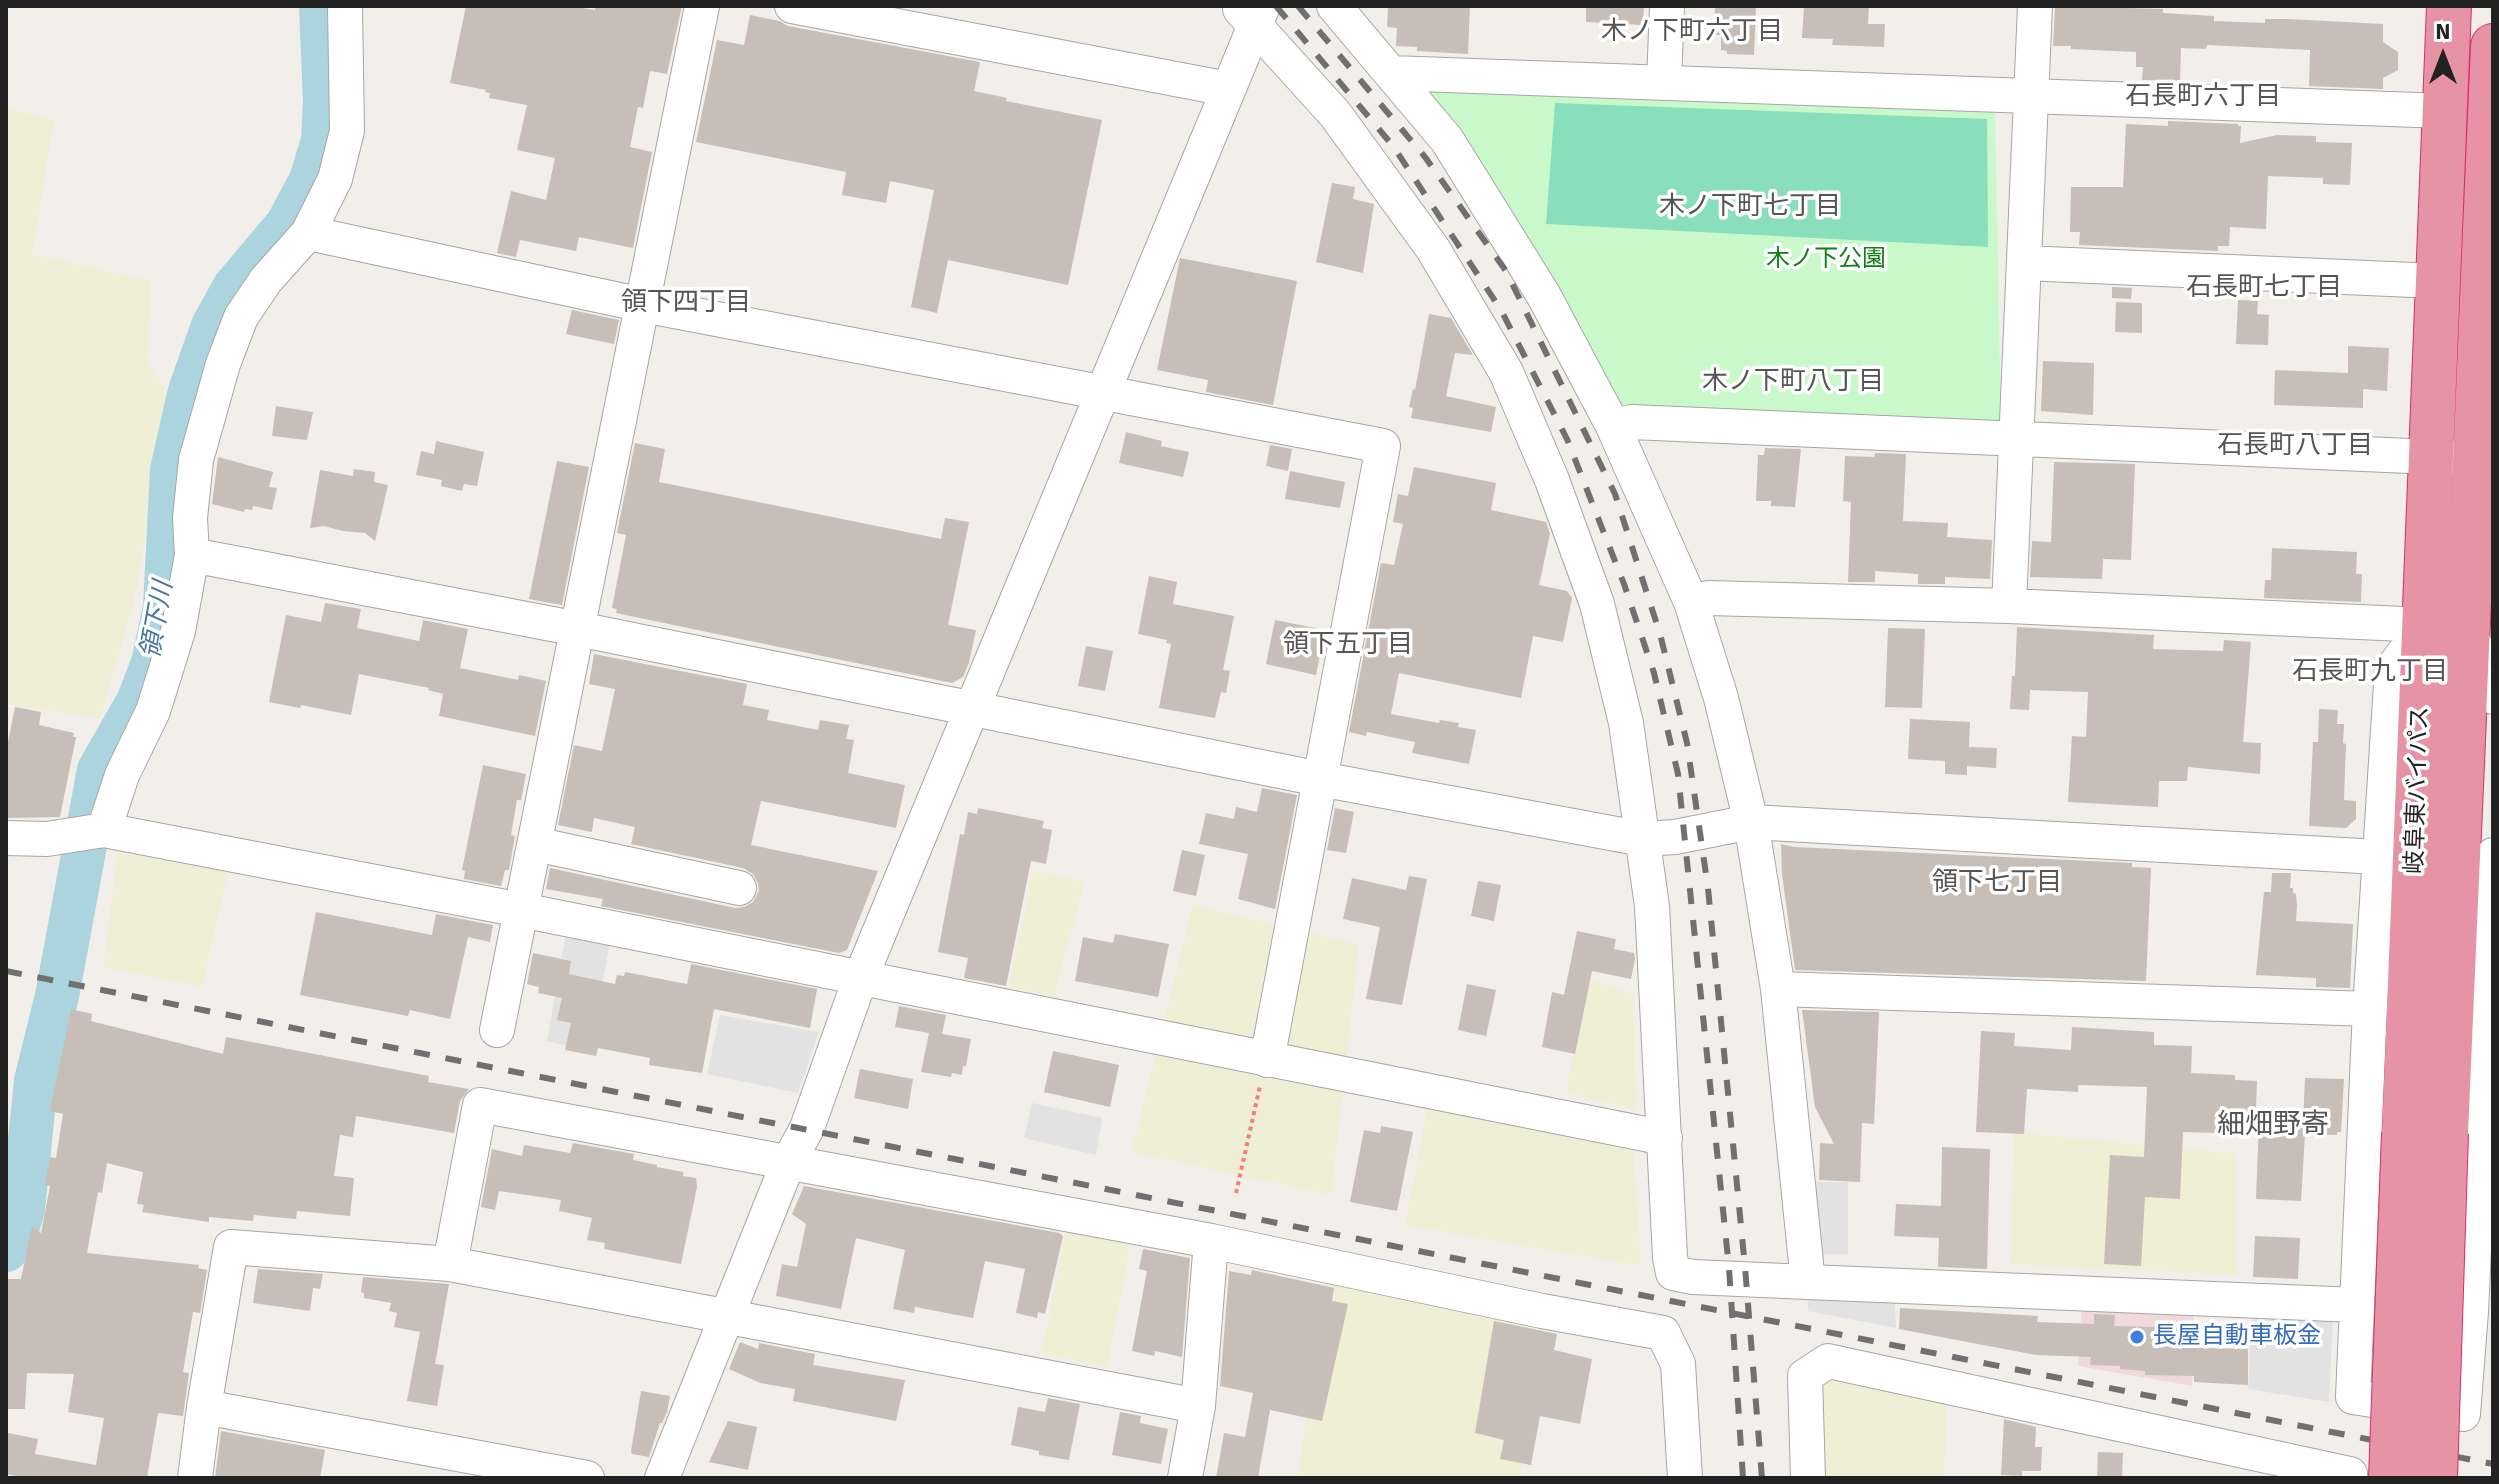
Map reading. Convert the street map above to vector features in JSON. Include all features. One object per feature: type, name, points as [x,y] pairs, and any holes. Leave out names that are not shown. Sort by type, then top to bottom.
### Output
[{"type":"highway","name":"岐阜東バイパス","points":[[2449,6],[2436,281],[2466,459]]},
{"type":"highway","name":"岐阜東バイパス","points":[[2435,1478],[2425,1133],[2446,627],[2487,289],[2493,46]]},
{"type":"highway","name":"岐阜東バイパス","points":[[2365,1477],[2425,1133]]},
{"type":"street","points":[[87,832],[122,775],[153,711],[174,645],[192,555],[190,518],[196,460],[223,364],[241,317],[266,280],[308,233],[335,179],[347,131],[345,6]]},
{"type":"street","points":[[497,1030],[702,6]]},
{"type":"street","points":[[792,6],[1228,89]]},
{"type":"street","points":[[1334,6],[1455,153],[1544,296],[1613,426],[1691,602],[1721,698],[1751,822],[1778,989],[1808,1282]]},
{"type":"street","points":[[1664,82],[1667,6]]},
{"type":"street","points":[[2009,606],[2035,6]]},
{"type":"street","points":[[662,1478],[788,1163],[807,1128],[860,979],[1228,89],[1252,12]]},
{"type":"street","points":[[1252,12],[1335,114],[1433,249],[1506,372],[1552,480],[1597,604],[1626,723],[1652,906],[1673,1273],[1808,1282],[2357,1305]]},
{"type":"street","points":[[1391,73],[2445,111]]},
{"type":"street","points":[[308,233],[643,305],[1383,446],[1267,1060]]},
{"type":"street","points":[[2024,263],[2436,281]]},
{"type":"street","points":[[1613,426],[1632,422],[2466,459]]},
{"type":"street","points":[[192,555],[578,629],[1320,779],[1643,839],[1675,837],[1751,822],[2379,857]]},
{"type":"street","points":[[1691,602],[1708,598],[2009,606],[2446,627],[2484,661],[2493,697]]},
{"type":"street","points":[[2446,627],[2392,669],[2370,1009],[2353,1397],[2463,1414],[2482,1313],[2493,855]]},
{"type":"street","points":[[6,838],[47,839],[87,832],[521,910],[1665,1138]]},
{"type":"street","points":[[535,844],[739,888]]},
{"type":"street","points":[[1778,989],[2370,1009]]},
{"type":"street","points":[[450,1264],[480,1105],[1211,1241],[1542,1311],[1663,1333],[1678,1364],[1685,1478]]},
{"type":"street","points":[[1185,1478],[1198,1406],[1211,1241]]},
{"type":"street","points":[[195,1478],[231,1247],[450,1264],[1198,1406]]},
{"type":"street","points":[[1808,1478],[1805,1376],[1828,1361],[2365,1477]]},
{"type":"street","points":[[204,1407],[587,1478]]},
{"type":"path","points":[[1236,1193],[1267,1060]]},
{"type":"shaded area","points":[[567,927],[611,937],[590,1051],[547,1041]]},
{"type":"shaded area","points":[[720,1015],[819,1032],[798,1093],[707,1074]]},
{"type":"shaded area","points":[[1032,1103],[1102,1118],[1096,1155],[1024,1138]]},
{"type":"shaded area","points":[[1812,1182],[1848,1182],[1848,1254],[1819,1254]]},
{"type":"shaded area","points":[[1808,1292],[1894,1296],[1896,1328],[1808,1311]]},
{"type":"shaded area","name":"長屋自動車板金","points":[[2082,1304],[2194,1308],[2192,1386],[2078,1366]]},
{"type":"shaded area","points":[[2252,1313],[2333,1317],[2329,1402],[2248,1389]]},
{"type":"green space","name":"木ノ下公園","points":[[1423,89],[1995,112],[2001,424],[1621,404]]},
{"type":"green space","points":[[1555,103],[1987,119],[1988,247],[1546,224]]},
{"type":"green space","points":[[6,108],[54,120],[32,254],[151,281],[147,363],[171,397],[133,605],[100,718],[6,704]]},
{"type":"green space","points":[[119,845],[229,866],[202,987],[103,967]]},
{"type":"green space","points":[[1033,871],[1084,882],[1054,997],[1009,987]]},
{"type":"green space","points":[[1193,905],[1359,945],[1331,1195],[1132,1152]]},
{"type":"green space","points":[[1588,980],[1633,994],[1636,1110],[1566,1092]]},
{"type":"green space","points":[[1429,1100],[1632,1135],[1641,1266],[1405,1225]]},
{"type":"green space","points":[[2014,1132],[2236,1154],[2236,1275],[2011,1264]]},
{"type":"green space","points":[[1067,1225],[1132,1236],[1107,1367],[1042,1353]]},
{"type":"green space","points":[[1325,1281],[1548,1327],[1519,1478],[1298,1478]]},
{"type":"green space","points":[[1823,1369],[1947,1397],[1944,1478],[1812,1478]]},
{"type":"building","points":[[466,6],[570,6],[595,10],[596,6],[682,6],[667,74],[650,71],[643,108],[638,107],[630,147],[652,152],[633,248],[579,237],[576,251],[520,240],[516,257],[497,253],[511,191],[546,200],[555,158],[517,150],[527,105],[489,98],[490,93],[486,90],[450,83]]},
{"type":"building","points":[[1388,6],[1470,6],[1468,54],[1417,51],[1417,47],[1396,46],[1397,28],[1387,27]]},
{"type":"building","points":[[1586,6],[1644,6],[1643,25],[1586,22]]},
{"type":"building","points":[[1715,6],[1756,6],[1754,55],[1727,54],[1727,51],[1721,50],[1721,35],[1714,35]]},
{"type":"building","points":[[1804,6],[1869,6],[1868,24],[1885,24],[1884,47],[1832,45],[1833,39],[1802,38]]},
{"type":"building","points":[[2055,6],[2163,9],[2163,13],[2214,16],[2214,21],[2265,23],[2265,19],[2288,19],[2383,24],[2383,42],[2398,52],[2398,70],[2383,78],[2383,89],[2309,86],[2310,50],[2207,45],[2206,49],[2181,48],[2180,81],[2142,80],[2143,67],[2136,67],[2136,52],[2053,46]]},
{"type":"building","points":[[750,15],[788,26],[980,62],[974,91],[1007,98],[1006,101],[1102,120],[1068,285],[948,260],[937,313],[911,307],[934,190],[890,181],[886,203],[842,195],[846,172],[696,142],[717,40],[744,45]]},
{"type":"building","points":[[2168,121],[2238,124],[2241,126],[2240,143],[2277,135],[2316,136],[2316,142],[2352,143],[2350,185],[2323,184],[2323,178],[2268,176],[2266,229],[2230,227],[2229,246],[2218,246],[2218,251],[2079,245],[2080,232],[2070,232],[2071,187],[2123,187],[2126,124],[2168,126]]},
{"type":"building","points":[[1332,183],[1355,187],[1353,199],[1374,204],[1363,273],[1316,262]]},
{"type":"building","points":[[1180,258],[1297,281],[1273,405],[1206,392],[1208,380],[1157,370]]},
{"type":"building","points":[[2112,287],[2132,288],[2131,299],[2112,298]]},
{"type":"building","points":[[2238,300],[2258,301],[2257,314],[2269,315],[2268,345],[2236,344]]},
{"type":"building","points":[[2116,302],[2142,303],[2142,333],[2115,332]]},
{"type":"building","points":[[572,310],[619,320],[614,344],[566,334]]},
{"type":"building","points":[[1429,314],[1451,318],[1473,355],[1455,353],[1446,396],[1496,407],[1491,432],[1411,418],[1413,408],[1409,407]]},
{"type":"building","points":[[2348,346],[2389,348],[2387,391],[2363,389],[2363,408],[2274,405],[2275,370],[2348,373]]},
{"type":"building","points":[[2043,361],[2094,363],[2093,415],[2041,411]]},
{"type":"building","points":[[276,406],[313,412],[307,440],[272,436]]},
{"type":"building","points":[[1126,432],[1162,441],[1161,446],[1189,452],[1183,477],[1119,463]]},
{"type":"building","points":[[436,441],[484,452],[477,486],[464,484],[462,491],[441,486],[442,480],[416,475],[421,451],[434,454]]},
{"type":"building","points":[[635,443],[665,449],[659,482],[941,539],[945,518],[969,522],[948,625],[976,630],[963,677],[952,683],[616,613],[617,609],[612,608],[626,535],[617,533]]},
{"type":"building","points":[[1270,445],[1292,449],[1288,471],[1266,466]]},
{"type":"building","points":[[1765,448],[1801,449],[1795,507],[1771,506],[1771,501],[1756,501],[1758,455],[1764,455]]},
{"type":"building","points":[[1875,453],[1906,454],[1903,521],[1948,523],[1947,537],[1992,540],[1990,579],[1945,577],[1945,584],[1918,584],[1918,574],[1875,571],[1875,582],[1848,582],[1851,502],[1843,501],[1845,456],[1874,457]]},
{"type":"building","points":[[218,457],[273,472],[269,487],[277,488],[272,510],[253,506],[252,510],[245,509],[244,512],[212,504]]},
{"type":"building","points":[[557,461],[589,467],[562,605],[529,599]]},
{"type":"building","points":[[2054,462],[2135,464],[2131,560],[2103,559],[2102,579],[2030,577],[2032,541],[2051,542]]},
{"type":"building","points":[[1414,467],[1496,483],[1491,510],[1546,522],[1550,534],[1539,585],[1567,591],[1572,598],[1563,642],[1533,636],[1521,698],[1399,673],[1391,714],[1439,723],[1440,720],[1459,723],[1458,727],[1476,730],[1469,764],[1412,753],[1415,742],[1367,732],[1366,736],[1349,732],[1381,563],[1394,565],[1403,524],[1393,522],[1398,494],[1408,496]]},
{"type":"building","points":[[354,469],[375,472],[374,482],[388,485],[375,541],[365,533],[324,526],[310,528],[320,470],[353,476]]},
{"type":"building","points":[[1290,471],[1345,482],[1340,508],[1285,499]]},
{"type":"building","points":[[2272,548],[2357,552],[2356,574],[2362,574],[2361,602],[2264,598],[2265,580],[2271,580]]},
{"type":"building","points":[[1149,576],[1177,582],[1173,604],[1234,616],[1223,670],[1230,671],[1226,693],[1221,692],[1215,718],[1159,708],[1171,644],[1166,643],[1167,640],[1138,634]]},
{"type":"building","points":[[325,603],[361,609],[357,628],[419,641],[423,620],[468,629],[460,668],[518,680],[519,675],[546,681],[535,736],[439,716],[443,694],[429,688],[359,674],[351,715],[269,702],[286,615],[321,622]]},
{"type":"building","points":[[1275,620],[1325,630],[1316,675],[1266,664]]},
{"type":"building","points":[[2017,627],[2154,635],[2153,649],[2223,651],[2224,640],[2251,642],[2243,742],[2261,743],[2260,774],[2188,767],[2187,781],[2159,781],[2158,807],[2068,802],[2072,736],[2086,737],[2088,692],[2030,690],[2029,710],[2010,709]]},
{"type":"building","points":[[1888,628],[1925,629],[1922,708],[1885,707]]},
{"type":"building","points":[[1086,646],[1113,651],[1105,691],[1078,686]]},
{"type":"building","points":[[594,654],[747,684],[743,705],[769,710],[767,720],[818,730],[820,720],[849,725],[846,739],[854,740],[848,773],[905,785],[896,828],[761,801],[751,845],[878,871],[847,950],[839,953],[601,906],[603,899],[546,889],[550,868],[735,908],[753,902],[759,891],[753,874],[743,868],[631,844],[635,827],[594,818],[592,832],[558,825],[574,745],[602,751],[615,689],[589,684]]},
{"type":"building","points":[[15,707],[41,712],[39,725],[74,733],[73,737],[76,737],[60,817],[6,818],[6,752]]},
{"type":"building","points":[[2319,709],[2338,710],[2337,724],[2344,724],[2344,800],[2356,801],[2356,819],[2346,828],[2309,826],[2313,742],[2318,742]]},
{"type":"building","points":[[1910,719],[1970,722],[1969,747],[1997,748],[1996,768],[1967,766],[1967,775],[1945,774],[1945,761],[1908,759]]},
{"type":"building","points":[[483,765],[526,774],[521,800],[517,800],[509,870],[505,870],[501,886],[464,879],[465,871],[462,870]]},
{"type":"building","points":[[1262,788],[1297,795],[1275,909],[1238,899],[1248,854],[1199,844],[1206,813],[1234,819],[1236,807],[1257,812]]},
{"type":"building","points":[[978,808],[1044,821],[1042,828],[1052,830],[1046,864],[1031,861],[1006,986],[964,978],[968,958],[938,952],[960,834],[964,835],[968,812],[977,814]]},
{"type":"building","points":[[1335,808],[1354,812],[1346,853],[1327,850]]},
{"type":"building","points":[[1781,844],[2132,863],[2132,867],[2151,868],[2146,981],[1795,970]]},
{"type":"building","points":[[1182,850],[1205,855],[1196,896],[1173,891]]},
{"type":"building","points":[[2272,873],[2291,873],[2290,888],[2296,894],[2296,921],[2353,924],[2350,988],[2316,987],[2316,978],[2256,975],[2264,892],[2271,892]]},
{"type":"building","points":[[1409,876],[1427,879],[1402,1005],[1366,999],[1380,927],[1343,919],[1352,878],[1406,890]]},
{"type":"building","points":[[1478,881],[1501,885],[1494,921],[1471,916]]},
{"type":"building","points":[[316,912],[432,935],[436,914],[493,925],[490,942],[468,937],[450,1019],[410,1010],[408,1016],[300,995]]},
{"type":"building","points":[[1577,931],[1616,939],[1614,949],[1634,953],[1635,959],[1631,979],[1592,971],[1575,1054],[1542,1047],[1552,992],[1564,995]]},
{"type":"building","points":[[1115,934],[1169,944],[1158,997],[1075,981],[1083,937],[1113,943]]},
{"type":"building","points":[[533,953],[571,961],[569,974],[615,984],[617,975],[624,976],[625,972],[687,984],[691,964],[817,989],[810,1028],[714,1009],[702,1073],[649,1065],[650,1058],[598,1048],[596,1056],[565,1050],[571,1023],[557,1020],[562,998],[538,993],[539,987],[527,984]]},
{"type":"building","points":[[1467,984],[1496,990],[1486,1036],[1458,1030]]},
{"type":"building","points":[[899,1006],[946,1015],[942,1034],[971,1039],[962,1075],[952,1073],[951,1077],[921,1072],[929,1033],[895,1027]]},
{"type":"building","points":[[71,1009],[92,1014],[91,1021],[223,1054],[226,1037],[429,1076],[428,1082],[469,1089],[460,1101],[454,1133],[356,1116],[353,1137],[340,1135],[334,1176],[354,1178],[350,1216],[297,1211],[296,1219],[254,1215],[253,1221],[209,1217],[209,1222],[142,1212],[144,1205],[137,1204],[143,1172],[107,1163],[102,1193],[98,1192],[87,1253],[199,1265],[198,1268],[207,1270],[200,1313],[193,1312],[183,1372],[189,1373],[183,1416],[158,1413],[147,1478],[27,1478],[6,1474],[8,1433],[38,1439],[35,1454],[96,1465],[104,1418],[68,1412],[74,1374],[27,1373],[25,1409],[6,1409],[6,1279],[21,1279],[32,1226],[41,1233],[50,1186],[45,1185],[50,1157],[56,1158],[63,1114],[50,1111]]},
{"type":"building","points":[[1802,1010],[1879,1012],[1874,1124],[1862,1123],[1860,1182],[1819,1180],[1820,1143],[1834,1144],[1815,1107]]},
{"type":"building","points":[[2072,1027],[2154,1032],[2154,1045],[2192,1046],[2191,1073],[2235,1075],[2235,1080],[2257,1081],[2255,1134],[2183,1132],[2180,1199],[2145,1197],[2141,1266],[2104,1264],[2110,1155],[2144,1157],[2147,1087],[2078,1085],[2078,1092],[2027,1089],[2024,1134],[1976,1132],[1981,1031],[2015,1033],[2014,1046],[2071,1050]]},
{"type":"building","points":[[1053,1051],[1119,1065],[1110,1107],[1044,1092]]},
{"type":"building","points":[[860,1069],[913,1079],[908,1109],[854,1098]]},
{"type":"building","points":[[2305,1078],[2344,1079],[2341,1132],[2337,1135],[2305,1134],[2301,1201],[2256,1199],[2259,1122],[2303,1123]]},
{"type":"building","points":[[1381,1126],[1413,1132],[1397,1211],[1350,1202],[1364,1130],[1380,1133]]},
{"type":"building","points":[[573,1143],[634,1154],[633,1160],[696,1178],[697,1187],[681,1264],[604,1249],[605,1243],[587,1240],[592,1218],[559,1211],[561,1200],[499,1191],[495,1210],[481,1207],[492,1149],[522,1156],[524,1145],[570,1153]]},
{"type":"building","points":[[1942,1147],[1990,1149],[1987,1269],[1938,1267],[1939,1238],[1894,1236],[1896,1204],[1941,1206]]},
{"type":"building","points":[[804,1186],[1059,1233],[1063,1236],[1045,1314],[1038,1312],[1037,1318],[1016,1313],[1025,1269],[985,1261],[973,1318],[915,1307],[914,1313],[893,1309],[905,1250],[856,1238],[841,1309],[776,1296],[782,1264],[797,1267],[806,1224],[792,1214]]},
{"type":"building","points":[[2255,1236],[2300,1238],[2298,1279],[2253,1277]]},
{"type":"building","points":[[1143,1249],[1190,1258],[1182,1357],[1155,1351],[1154,1356],[1132,1351],[1147,1271],[1139,1269]]},
{"type":"building","points":[[258,1269],[323,1274],[320,1289],[313,1288],[310,1311],[253,1303]]},
{"type":"building","points":[[1252,1270],[1334,1288],[1332,1301],[1348,1304],[1322,1421],[1270,1410],[1258,1478],[1216,1478],[1224,1433],[1245,1437],[1253,1393],[1220,1386],[1229,1271],[1251,1275]]},
{"type":"building","points":[[363,1277],[449,1284],[435,1364],[444,1365],[437,1406],[407,1401],[420,1332],[394,1327],[397,1313],[389,1311],[391,1303],[364,1298],[361,1292]]},
{"type":"building","points":[[1900,1308],[2038,1316],[2037,1322],[2094,1324],[2094,1314],[2115,1315],[2114,1326],[2205,1328],[2205,1348],[2248,1349],[2248,1385],[2194,1382],[2194,1376],[2145,1375],[2145,1371],[2120,1369],[2120,1366],[2090,1365],[2091,1357],[2036,1355],[1899,1329]]},
{"type":"building","points":[[1494,1321],[1557,1334],[1554,1350],[1592,1359],[1580,1424],[1540,1416],[1531,1465],[1500,1459],[1504,1440],[1475,1433]]},
{"type":"building","points":[[740,1342],[758,1349],[759,1343],[815,1354],[813,1365],[905,1380],[896,1421],[793,1401],[795,1389],[760,1383],[729,1369]]},
{"type":"building","points":[[641,1391],[670,1396],[649,1457],[632,1454],[631,1451]]},
{"type":"building","points":[[1048,1398],[1080,1404],[1069,1460],[1039,1455],[1039,1451],[1011,1445],[1018,1407],[1045,1412]]},
{"type":"building","points":[[1120,1412],[1141,1416],[1140,1423],[1168,1429],[1161,1464],[1112,1455]]},
{"type":"building","points":[[2004,1419],[2036,1427],[2035,1447],[2042,1447],[2041,1471],[2022,1471],[2022,1476],[2001,1475]]},
{"type":"building","points":[[728,1421],[757,1427],[748,1470],[709,1462]]},
{"type":"building","points":[[221,1431],[325,1450],[320,1478],[215,1478]]},
{"type":"building","points":[[2098,1452],[2123,1453],[2122,1478],[2097,1478]]},
{"type":"waterway","name":"領下川","points":[[6,1250],[13,1242],[23,1209],[36,1081],[57,996],[99,770],[138,702],[153,663],[165,607],[172,470],[190,391],[213,326],[234,288],[287,225],[311,180],[323,141],[325,101],[321,6]]},
{"type":"railway","points":[[1276,6],[1393,146],[1501,310],[1567,439],[1624,584],[1654,673],[1678,774],[1729,1268],[1743,1478]]},
{"type":"railway","points":[[1298,6],[1425,157],[1506,271],[1615,494],[1660,634],[1687,743],[1708,888],[1762,1478]]},
{"type":"railway","points":[[6,971],[2493,1464]]},
{"type":"place","name":"長屋自動車板金","points":[[2137,1337]]},
{"type":"district","name":"木ノ下町六丁目","points":[[1692,32]]},
{"type":"district","name":"石長町六丁目","points":[[2203,97]]},
{"type":"district","name":"木ノ下町七丁目","points":[[1750,207]]},
{"type":"district","name":"石長町七丁目","points":[[2264,288]]},
{"type":"district","name":"領下四丁目","points":[[686,303]]},
{"type":"district","name":"木ノ下町八丁目","points":[[1793,382]]},
{"type":"district","name":"石長町八丁目","points":[[2295,446]]},
{"type":"district","name":"領下五丁目","points":[[1348,645]]},
{"type":"district","name":"石長町九丁目","points":[[2370,672]]},
{"type":"district","name":"領下七丁目","points":[[1997,883]]},
{"type":"district","name":"細畑野寄","points":[[2273,1126]]}]
